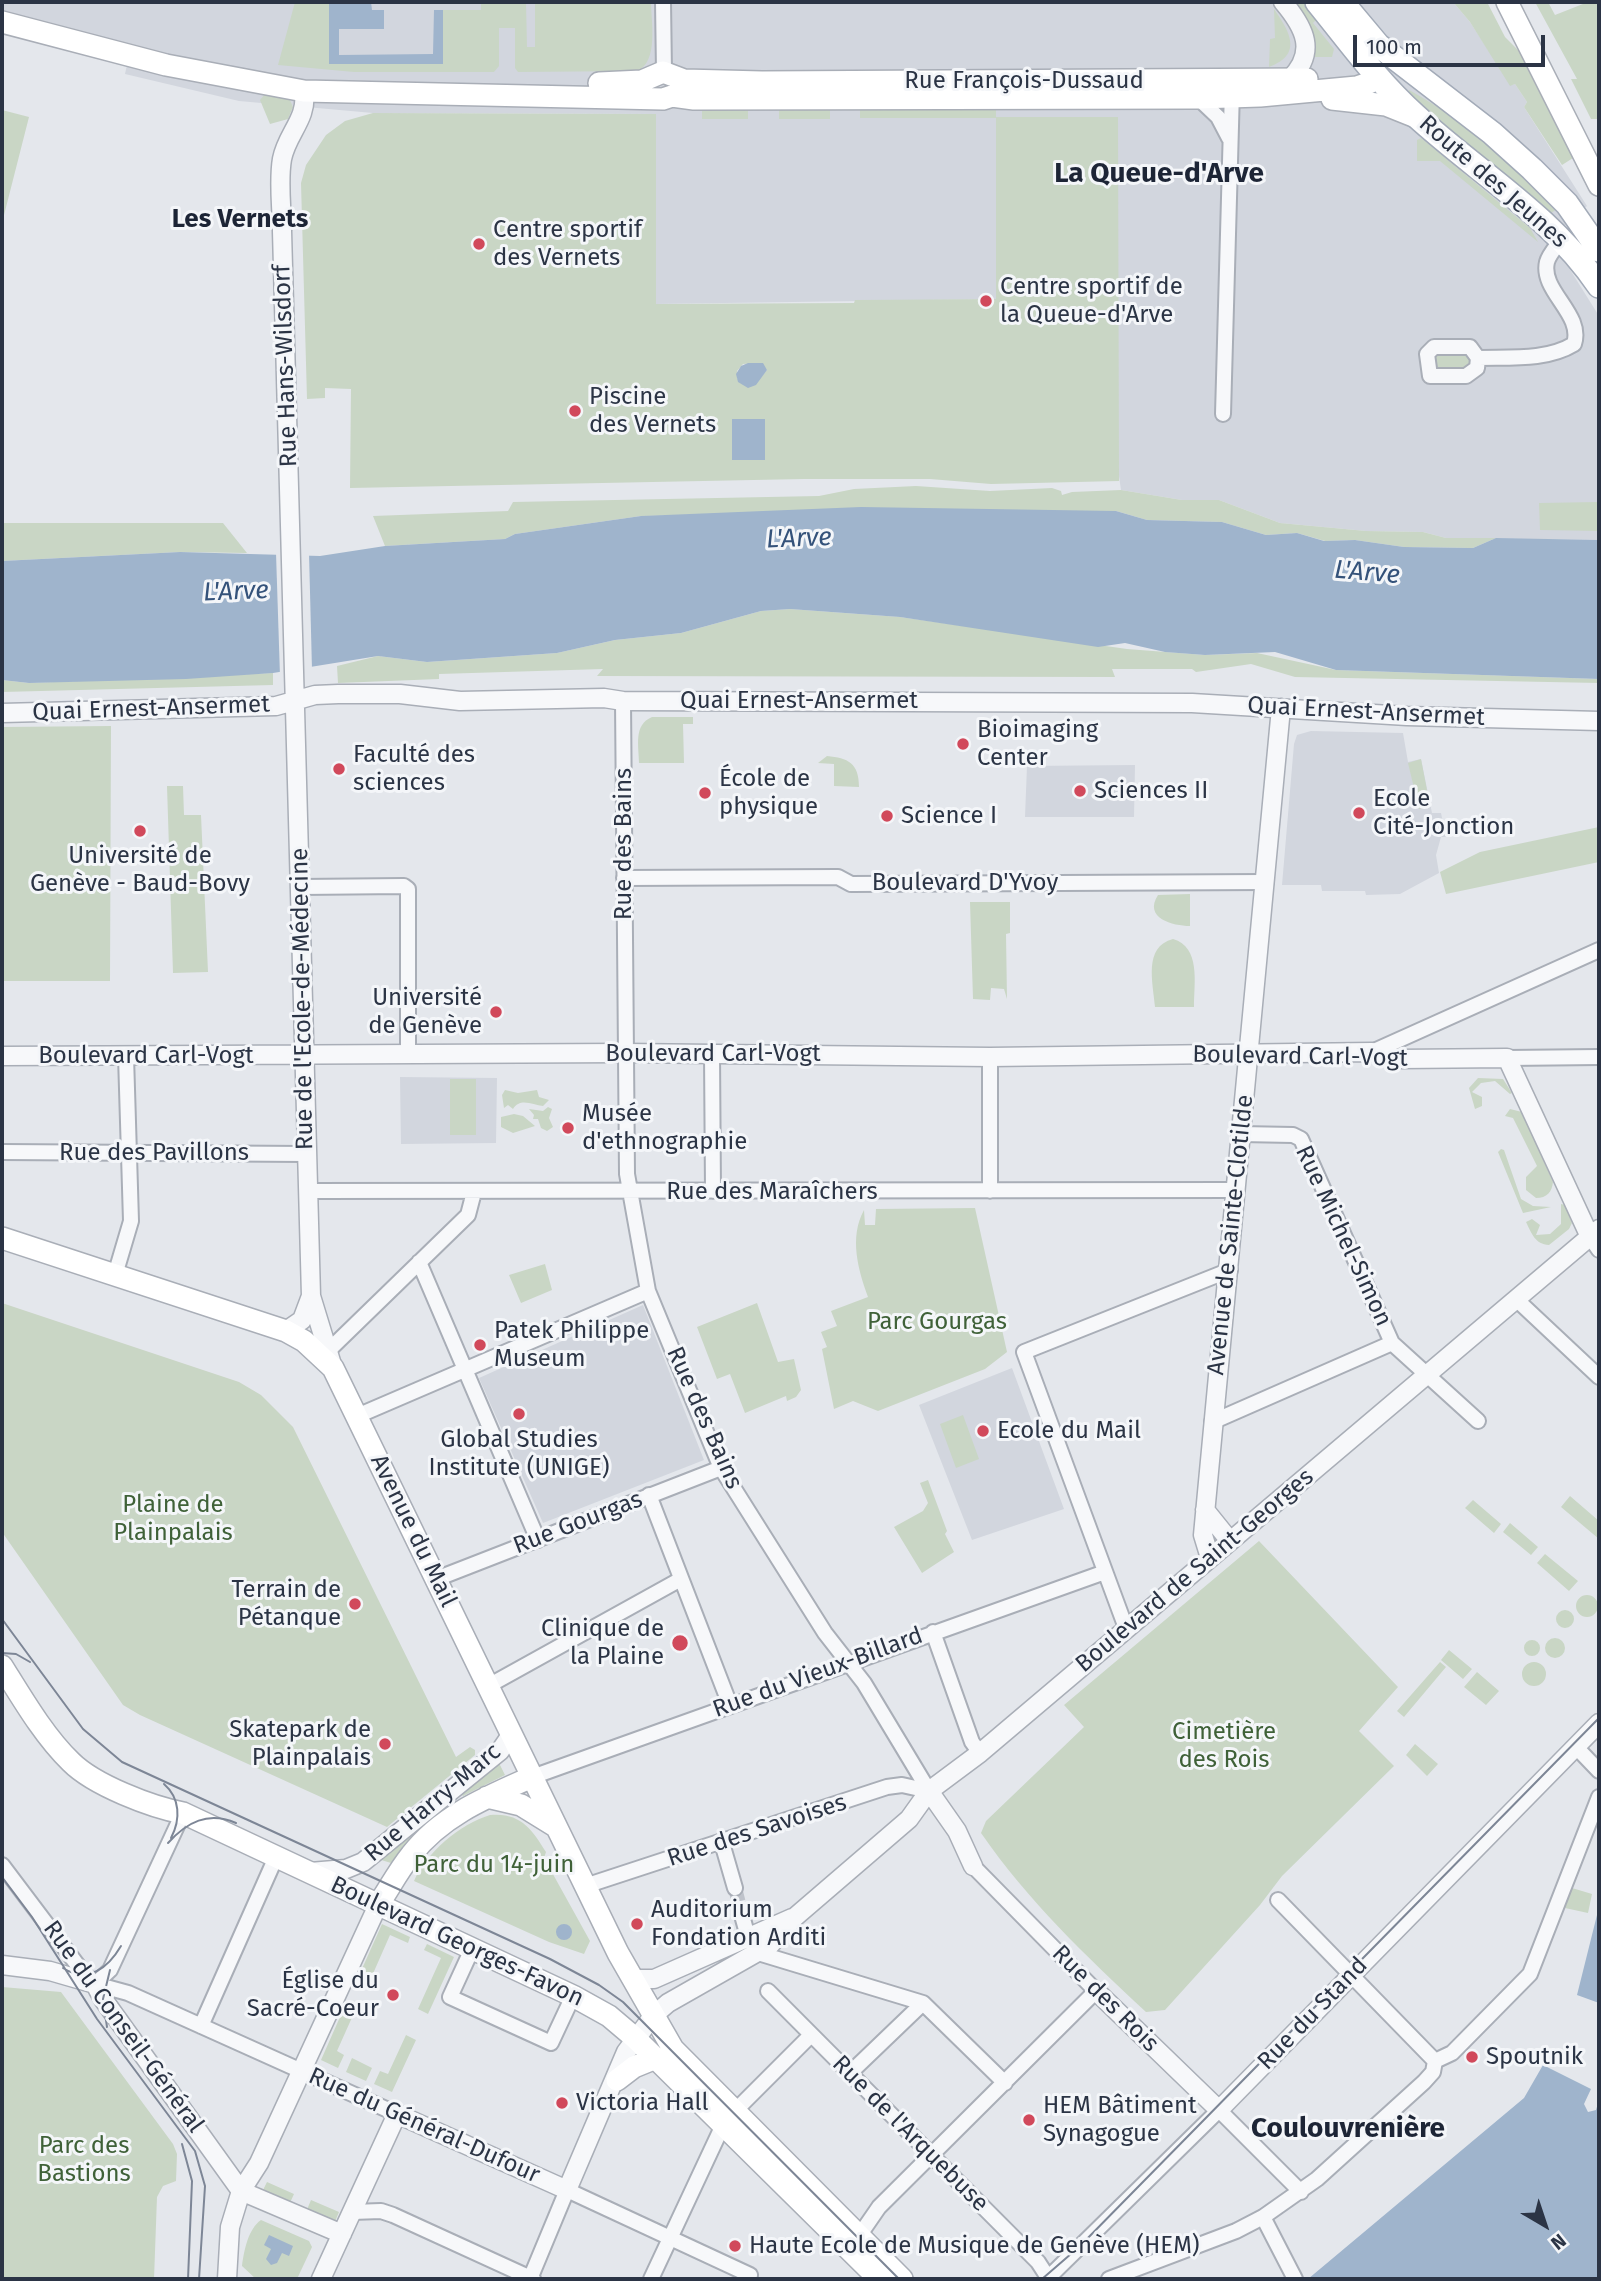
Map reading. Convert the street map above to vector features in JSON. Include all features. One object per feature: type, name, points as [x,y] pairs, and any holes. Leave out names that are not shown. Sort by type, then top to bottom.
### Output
[{"type":"main road","name":"Route des Jeunes","points":[[1317,2],[1377,79],[1417,117],[1524,203],[1562,239],[1599,286]]},
{"type":"main road","name":"Route des Jeunes","points":[[1342,2],[1378,45],[1492,133],[1552,189],[1580,220],[1599,250]]},
{"type":"main road","points":[[1507,2],[1599,184]]},
{"type":"main road","points":[[1522,2],[1599,153]]},
{"type":"main road","name":"Rue François-Dussaud","points":[[2,22],[108,58],[166,65],[304,91],[364,95],[508,93],[555,84],[762,82],[1232,88],[1290,82],[1357,87],[1377,79]]},
{"type":"main road","points":[[1378,45],[1380,67],[1377,79],[1433,90]]},
{"type":"main road","name":"Rue François-Dussaud","points":[[1290,82],[1376,103],[1417,117]]},
{"type":"main road","name":"Rue François-Dussaud","points":[[664,84],[694,99],[1198,98],[1232,88]]},
{"type":"main road","points":[[1562,239],[1580,220]]},
{"type":"main road","name":"Avenue du Mail","points":[[2,1238],[286,1331],[330,1360],[585,1886],[653,2016]]},
{"type":"main road","name":"Boulevard Georges-Favon","points":[[2,1666],[67,1758],[79,1769],[155,1806],[183,1813],[310,1872],[573,1996],[609,2016],[729,2119],[859,2236],[902,2279]]},
{"type":"main road","name":"Rue Harry-Marc","points":[[378,1905],[422,1843],[452,1816],[532,1777]]},
{"type":"main road","points":[[487,1797],[521,1805],[556,1827]]},
{"type":"main road","name":"Boulevard Georges-Favon","points":[[653,2016],[673,2049],[729,2119],[879,2279]]},
{"type":"main road","points":[[617,2080],[634,2067],[656,2058]]},
{"type":"street","points":[[663,2],[664,84]]},
{"type":"street","points":[[1283,2],[1306,38],[1306,58],[1290,82]]},
{"type":"street","points":[[1223,414],[1232,88]]},
{"type":"street","name":"Rue Hans-Wilsdorf","points":[[296,693],[281,176],[287,142],[304,114],[304,91]]},
{"type":"street","points":[[1198,98],[1213,112],[1229,138]]},
{"type":"street","points":[[1478,358],[1534,356],[1565,350],[1574,344],[1573,324],[1546,270],[1549,257],[1562,239]]},
{"type":"street","name":"Quai Ernest-Ansermet","points":[[2,713],[276,706],[296,693],[392,694],[460,701],[604,698],[623,701],[1208,703],[1599,721]]},
{"type":"street","name":"Rue de l'Ecole-de-Médecine","points":[[296,693],[311,1296],[330,1360]]},
{"type":"street","name":"Rue des Bains","points":[[623,701],[624,1054],[628,1192],[648,1291],[720,1468],[929,1791]]},
{"type":"street","name":"Avenue de Sainte-Clotilde","points":[[1210,1558],[1203,1535],[1212,1422],[1230,1270],[1281,708]]},
{"type":"street","name":"Boulevard D'Yvoy","points":[[624,878],[838,877],[850,884],[1266,882]]},
{"type":"street","points":[[300,887],[404,886],[408,889],[408,1055]]},
{"type":"street","points":[[1372,1052],[1407,1039],[1599,950]]},
{"type":"street","name":"Boulevard Carl-Vogt","points":[[1407,1039],[1413,1052],[1423,1058]]},
{"type":"street","name":"Boulevard Carl-Vogt","points":[[2,1056],[712,1054],[990,1057],[1372,1052],[1400,1059],[1599,1057]]},
{"type":"street","points":[[712,1054],[713,1191]]},
{"type":"street","points":[[115,1275],[130,1234],[126,1056]]},
{"type":"street","points":[[990,1057],[990,1191]]},
{"type":"street","points":[[1507,1058],[1596,1239]]},
{"type":"street","name":"Rue Michel-Simon","points":[[1241,1134],[1293,1135],[1301,1139],[1392,1343],[1478,1421]]},
{"type":"street","name":"Rue des Pavillons","points":[[2,1152],[306,1154]]},
{"type":"street","name":"Rue des Maraîchers","points":[[308,1191],[1236,1190]]},
{"type":"street","points":[[330,1360],[419,1262],[468,1215],[474,1192]]},
{"type":"street","name":"Boulevard de Saint-Georges","points":[[795,1917],[909,1819],[929,1791],[980,1753],[1517,1300],[1596,1239]]},
{"type":"street","points":[[419,1262],[538,1540]]},
{"type":"street","points":[[1126,1629],[1024,1352],[1230,1270]]},
{"type":"street","points":[[357,1416],[648,1291]]},
{"type":"street","points":[[286,1331],[302,1320],[311,1296]]},
{"type":"street","points":[[1517,1300],[1599,1377]]},
{"type":"street","points":[[1212,1422],[1392,1343]]},
{"type":"street","name":"Rue Gourgas","points":[[436,1579],[720,1468]]},
{"type":"street","points":[[649,1495],[730,1705]]},
{"type":"street","points":[[1205,1510],[1230,1541]]},
{"type":"street","name":"Rue du Vieux-Billard","points":[[532,1777],[1105,1572]]},
{"type":"street","points":[[488,1686],[681,1579]]},
{"type":"street","points":[[933,1632],[972,1742],[980,1753]]},
{"type":"street","name":"Rue du Stand","points":[[1048,2279],[1093,2238],[1599,1723]]},
{"type":"street","name":"Rue Harry-Marc","points":[[310,1872],[346,1869],[363,1862],[500,1751],[511,1735]]},
{"type":"street","points":[[1576,1747],[1599,1770]]},
{"type":"street","name":"Rue des Savoises","points":[[585,1886],[887,1787],[902,1785],[929,1791]]},
{"type":"street","name":"Rue des Rois","points":[[929,1791],[957,1831],[973,1866],[1301,2192]]},
{"type":"street","points":[[1435,2061],[1452,2053],[1530,1974],[1599,1797]]},
{"type":"street","points":[[2,1965],[50,1970],[95,1984],[110,1970],[183,1813]]},
{"type":"street","points":[[722,1843],[735,1888]]},
{"type":"street","points":[[201,2026],[276,1857]]},
{"type":"street","name":"Rue du Conseil-Général","points":[[2,1865],[85,1975],[95,1984],[103,1999],[241,2190]]},
{"type":"street","points":[[1278,1900],[1435,2061]]},
{"type":"street","points":[[227,2279],[230,2227],[241,2190],[260,2162],[378,1905]]},
{"type":"street","points":[[632,1979],[654,1979],[795,1917]]},
{"type":"street","points":[[352,2212],[381,2211],[531,2279],[567,2190],[635,2038],[668,2003],[758,1953],[778,1938],[795,1917]]},
{"type":"street","points":[[743,1919],[748,1937]]},
{"type":"street","points":[[471,1948],[450,1997],[551,2043],[573,1996]]},
{"type":"street","points":[[758,1953],[923,2003],[1005,2083]]},
{"type":"street","name":"Rue du Général-Dufour","points":[[95,1984],[128,1993],[750,2275]]},
{"type":"street","name":"Rue de l'Arquebuse","points":[[768,1991],[1038,2262],[1048,2279]]},
{"type":"street","points":[[859,2236],[880,2207],[1096,1991]]},
{"type":"street","points":[[850,2073],[923,2003]]},
{"type":"street","points":[[651,2279],[729,2119],[811,2035]]},
{"type":"street","points":[[1110,2279],[1236,2231],[1264,2217],[1301,2192],[1402,2101],[1433,2072],[1435,2061]]},
{"type":"street","points":[[321,2279],[397,2113]]},
{"type":"street","points":[[241,2190],[342,2234]]},
{"type":"street","points":[[1264,2217],[1296,2278]]},
{"type":"shaded area","points":[[2,2],[1453,2],[1470,22],[1511,85],[1515,84],[1527,102],[1524,107],[1587,206],[1547,241],[1569,268],[1599,316],[1599,540],[1446,538],[1423,532],[1366,531],[1280,523],[1219,500],[1182,500],[1121,490],[1118,469],[996,118],[997,299],[656,304],[655,114],[373,113],[239,101],[125,74],[128,60],[2,26]]},
{"type":"shaded area","name":"Ecole Cité-Jonction","points":[[1311,731],[1403,733],[1408,762],[1421,759],[1432,813],[1441,813],[1446,837],[1441,837],[1436,855],[1439,873],[1400,894],[1366,895],[1365,891],[1322,891],[1321,885],[1282,885],[1294,744],[1297,735]]},
{"type":"shaded area","name":"Sciences II","points":[[1135,765],[1134,817],[1025,817],[1027,766]]},
{"type":"shaded area","points":[[400,1077],[497,1078],[496,1143],[401,1144]]},
{"type":"shaded area","points":[[643,1305],[704,1460],[543,1523],[479,1378]]},
{"type":"shaded area","name":"Ecole du Mail","points":[[1012,1368],[1064,1509],[972,1540],[919,1405]]},
{"type":"green space","points":[[295,2],[329,2],[330,64],[443,64],[443,10],[481,10],[481,2],[526,2],[527,47],[535,47],[535,2],[651,2],[651,50],[644,66],[637,71],[518,72],[515,68],[515,28],[499,28],[499,66],[494,72],[354,72],[278,65]]},
{"type":"green space","points":[[1291,2],[1304,2],[1317,19],[1313,23],[1334,49],[1332,57],[1314,57],[1312,34]]},
{"type":"green space","points":[[1453,2],[1487,2],[1505,37],[1526,58],[1573,158],[1562,165],[1524,107],[1527,102],[1515,84],[1510,86],[1470,22]]},
{"type":"green space","points":[[1535,2],[1548,2],[1555,15],[1588,2],[1599,2],[1599,119],[1591,119],[1571,79],[1577,79]]},
{"type":"green space","points":[[1274,9],[1288,34],[1290,49],[1280,62],[1269,67],[1270,39],[1275,38]]},
{"type":"green space","points":[[1409,90],[1450,115],[1487,144],[1557,209],[1551,213],[1407,94]]},
{"type":"green space","points":[[266,93],[288,96],[293,107],[288,119],[270,124],[260,100]]},
{"type":"green space","name":"Centre sportif des Vernets","points":[[996,109],[996,117],[1118,117],[1119,481],[991,484],[930,479],[804,479],[350,488],[351,389],[325,388],[325,398],[307,399],[301,183],[306,165],[326,135],[345,121],[373,113],[656,114],[656,304],[996,299],[996,118],[860,118],[860,110]],"holes":[[[760,363],[767,370],[760,378],[737,379],[737,371],[743,364]]]},
{"type":"green space","points":[[2,110],[29,117],[2,223]]},
{"type":"green space","points":[[702,110],[748,110],[748,119],[702,119]]},
{"type":"green space","points":[[779,110],[830,110],[830,119],[779,119]]},
{"type":"green space","points":[[1421,138],[1530,228],[1538,242],[1440,161],[1417,161],[1417,140]]},
{"type":"green space","points":[[1465,350],[1470,356],[1468,368],[1435,370],[1433,354]]},
{"type":"green space","points":[[916,486],[990,491],[1052,488],[1061,491],[1062,495],[1072,492],[1121,490],[1182,500],[1219,500],[1280,523],[1366,531],[1423,532],[1446,538],[1496,538],[1473,548],[1404,547],[1355,540],[1325,541],[1297,533],[1266,535],[1222,522],[1147,520],[1116,511],[641,516],[515,534],[505,539],[385,546],[373,516],[508,511],[513,502],[819,496],[854,489]]},
{"type":"green space","points":[[1599,502],[1599,531],[1540,530],[1539,503]]},
{"type":"green space","points":[[2,523],[223,523],[247,553],[180,552],[2,561]]},
{"type":"green space","points":[[790,609],[900,617],[1127,649],[1205,655],[1257,653],[1336,670],[1599,679],[1599,683],[1295,677],[1251,664],[1196,672],[1192,669],[1112,669],[1115,677],[597,676],[603,669],[439,674],[439,679],[338,683],[337,666],[378,656],[427,662],[557,653],[615,640],[681,633],[761,611]]},
{"type":"green space","points":[[273,673],[273,685],[2,692],[2,680],[29,683]]},
{"type":"green space","points":[[652,717],[693,717],[693,724],[683,724],[684,763],[639,763],[640,731],[642,725]]},
{"type":"green space","points":[[111,726],[110,981],[2,981],[2,727]]},
{"type":"green space","points":[[827,756],[851,763],[857,772],[859,787],[834,786],[834,764],[818,763]]},
{"type":"green space","points":[[1421,759],[1430,806],[1419,809],[1408,763]]},
{"type":"green space","points":[[167,786],[183,786],[184,815],[201,815],[208,972],[173,973]]},
{"type":"green space","points":[[1599,827],[1599,862],[1446,894],[1440,872],[1480,852]]},
{"type":"green space","points":[[1190,894],[1190,926],[1168,922],[1154,910],[1158,895]]},
{"type":"green space","points":[[970,902],[1010,902],[1010,933],[1006,934],[1007,999],[1004,989],[991,988],[990,1000],[973,999]]},
{"type":"green space","points":[[1173,939],[1182,943],[1192,958],[1195,977],[1194,1007],[1155,1007],[1152,977],[1154,957],[1157,949]]},
{"type":"green space","points":[[1478,1078],[1503,1079],[1512,1093],[1495,1081],[1481,1083],[1472,1092],[1482,1097],[1482,1106],[1475,1109],[1469,1088]]},
{"type":"green space","points":[[450,1079],[476,1079],[476,1135],[450,1135]]},
{"type":"green space","points":[[505,1090],[518,1093],[537,1090],[539,1097],[549,1100],[543,1106],[519,1103],[513,1109],[508,1105],[504,1108],[502,1095]]},
{"type":"green space","points":[[548,1107],[552,1109],[549,1118],[553,1127],[547,1131],[541,1128],[538,1119],[533,1119],[534,1115],[529,1109],[543,1111]]},
{"type":"green space","points":[[1510,1109],[1522,1112],[1553,1182],[1546,1196],[1536,1198],[1526,1190],[1526,1177],[1537,1166],[1513,1118],[1505,1116]]},
{"type":"green space","points":[[514,1114],[523,1116],[535,1126],[513,1133],[501,1127],[501,1117]]},
{"type":"green space","points":[[1504,1150],[1521,1199],[1533,1206],[1551,1207],[1523,1213],[1498,1152]]},
{"type":"green space","points":[[1561,1204],[1565,1205],[1572,1223],[1569,1229],[1549,1245],[1540,1243],[1534,1238],[1526,1222],[1532,1219],[1540,1225],[1536,1235],[1550,1234],[1561,1224]]},
{"type":"green space","name":"Parc Gourgas","points":[[975,1208],[1007,1352],[985,1369],[878,1411],[853,1401],[834,1409],[822,1349],[827,1347],[821,1332],[837,1326],[831,1311],[868,1297],[858,1265],[856,1242],[859,1220],[864,1210],[865,1225],[875,1225],[876,1209]]},
{"type":"green space","points":[[545,1264],[552,1290],[521,1303],[509,1275]]},
{"type":"green space","name":"Plaine de Plainpalais","points":[[2,1303],[239,1382],[261,1395],[293,1427],[456,1757],[470,1747],[475,1750],[475,1755],[387,1827],[123,1705],[2,1532]]},
{"type":"green space","points":[[757,1303],[778,1362],[794,1359],[801,1390],[796,1397],[787,1401],[786,1396],[745,1413],[730,1374],[717,1379],[697,1327]]},
{"type":"green space","points":[[963,1415],[979,1459],[956,1468],[940,1424]]},
{"type":"green space","points":[[928,1480],[947,1531],[945,1534],[954,1552],[922,1573],[894,1527],[923,1511],[928,1503],[920,1483]]},
{"type":"green space","points":[[1570,1496],[1599,1521],[1599,1539],[1561,1507]]},
{"type":"green space","points":[[1473,1500],[1501,1524],[1494,1533],[1465,1508]]},
{"type":"green space","points":[[1510,1523],[1538,1547],[1531,1555],[1503,1532]]},
{"type":"green space","name":"Cimetière des Rois","points":[[1259,1541],[1398,1687],[1359,1731],[1394,1766],[1282,1876],[1260,1905],[1165,2010],[1146,2012],[1038,1905],[981,1833],[986,1821],[1084,1727],[1064,1705]]},
{"type":"green space","points":[[1545,1554],[1578,1581],[1569,1591],[1537,1563]]},
{"type":"green space","points":[[1587,1595],[1595,1598],[1598,1606],[1595,1614],[1587,1617],[1579,1614],[1576,1606],[1579,1598]]},
{"type":"green space","points":[[1565,1610],[1571,1613],[1574,1619],[1571,1625],[1565,1628],[1559,1625],[1556,1619],[1559,1613]]},
{"type":"green space","points":[[1555,1638],[1562,1641],[1565,1648],[1562,1655],[1555,1658],[1548,1655],[1545,1648],[1548,1641]]},
{"type":"green space","points":[[1529,1640],[1535,1640],[1540,1648],[1538,1654],[1529,1656],[1524,1651],[1524,1645]]},
{"type":"green space","points":[[1449,1650],[1472,1669],[1463,1679],[1441,1660]]},
{"type":"green space","points":[[1440,1662],[1446,1667],[1404,1717],[1397,1711]]},
{"type":"green space","points":[[1534,1662],[1543,1665],[1546,1674],[1543,1683],[1534,1686],[1525,1683],[1522,1674],[1525,1665]]},
{"type":"green space","points":[[1477,1672],[1499,1691],[1486,1705],[1464,1687]]},
{"type":"green space","points":[[1415,1744],[1438,1764],[1427,1776],[1406,1755]]},
{"type":"green space","points":[[499,1763],[505,1775],[463,1796],[459,1792]]},
{"type":"green space","name":"Parc du 14-juin","points":[[490,1815],[517,1819],[530,1829],[541,1844],[546,1852],[544,1858],[590,1941],[584,1954],[549,1942],[414,1881],[427,1860],[446,1840],[467,1825]]},
{"type":"green space","points":[[421,1824],[423,1826],[391,1863],[378,1859]]},
{"type":"green space","points":[[1572,1888],[1592,1894],[1588,1913],[1565,1908]]},
{"type":"green space","points":[[382,1924],[410,1937],[408,1943],[390,1935],[368,1985],[357,1980]]},
{"type":"green space","points":[[427,1944],[454,1957],[428,2014],[418,2009],[441,1958],[424,1950]]},
{"type":"green space","name":"Parc des Bastions","points":[[2,1987],[61,1992],[173,2144],[177,2154],[176,2181],[163,2186],[157,2197],[154,2279],[2,2279]]},
{"type":"green space","points":[[344,2008],[354,2013],[337,2051],[344,2055],[338,2068],[321,2060]]},
{"type":"green space","points":[[406,2035],[416,2040],[392,2092],[374,2084],[380,2071],[388,2074]]},
{"type":"green space","points":[[352,2058],[372,2068],[366,2081],[346,2072]]},
{"type":"green space","points":[[267,2182],[294,2194],[289,2205],[262,2192]]},
{"type":"green space","points":[[311,2200],[339,2212],[334,2224],[306,2212]]},
{"type":"green space","points":[[261,2220],[309,2241],[312,2247],[297,2279],[256,2279],[242,2266],[245,2247]]},
{"type":"water","points":[[329,2],[371,2],[372,10],[384,10],[384,29],[339,29],[339,55],[433,54],[434,10],[443,10],[443,64],[329,64]]},
{"type":"water","points":[[763,363],[767,370],[756,385],[748,388],[738,382],[736,374],[741,366]]},
{"type":"water","points":[[732,419],[765,419],[765,460],[732,460]]},
{"type":"water","name":"L'Arve","points":[[861,507],[1116,511],[1147,520],[1222,522],[1266,535],[1297,533],[1324,541],[1355,540],[1404,547],[1473,548],[1496,538],[1599,540],[1599,679],[1336,670],[1275,652],[1205,655],[1165,652],[1125,643],[1098,647],[900,617],[790,609],[761,611],[681,633],[615,640],[557,653],[427,662],[378,656],[273,673],[186,679],[29,683],[2,680],[2,561],[180,552],[320,556],[385,546],[505,539],[515,534],[641,516]]},
{"type":"water","points":[[1599,1907],[1599,2003],[1577,1995]]},
{"type":"water","points":[[564,1924],[572,1932],[564,1940],[556,1932]]},
{"type":"water","points":[[1543,2065],[1591,2089],[1584,2104],[1588,2112],[1596,2110],[1599,2100],[1599,2279],[1308,2279],[1524,2098]]},
{"type":"water","points":[[269,2235],[293,2246],[289,2256],[282,2253],[277,2263],[271,2265],[266,2259],[271,2249],[264,2245]]},
{"type":"pier","points":[[276,553],[309,553],[312,670],[280,676]]},
{"type":"tunnel","points":[[735,1888],[743,1919]]},
{"type":"tram line","points":[[2,1619],[83,1729],[122,1762],[550,1959],[599,1985],[623,2002],[899,2279]]},
{"type":"tram line","points":[[2,1653],[16,1654],[30,1662]]},
{"type":"tram line","points":[[1042,2279],[1079,2247],[1599,1718]]},
{"type":"tram line","points":[[164,1784],[173,1796],[177,1809],[171,1838]]},
{"type":"tram line","points":[[168,1843],[190,1824],[199,1821],[216,1818],[236,1823]]},
{"type":"tram line","points":[[2,1877],[32,1917],[97,2019],[195,2151],[205,2186],[199,2279]]},
{"type":"tram line","points":[[63,1968],[72,1973],[89,1974],[104,1967],[121,1946]]},
{"type":"tram line","points":[[107,2027],[103,1999],[110,1970]]},
{"type":"tram line","points":[[182,2144],[192,2181],[188,2279]]},
{"type":"place","name":"Centre sportif des Vernets","points":[[479,244]]},
{"type":"place","name":"Centre sportif de la Queue-d'Arve","points":[[986,301]]},
{"type":"place","name":"Piscine des Vernets","points":[[575,411]]},
{"type":"place","name":"Bioimaging Center","points":[[963,744]]},
{"type":"place","name":"Faculté des sciences","points":[[339,769]]},
{"type":"place","name":"Sciences II","points":[[1080,791]]},
{"type":"place","name":"École de physique","points":[[705,793]]},
{"type":"place","name":"Ecole Cité-Jonction","points":[[1359,813]]},
{"type":"place","name":"Science I","points":[[887,816]]},
{"type":"place","name":"Université de Genève - Baud-Bovy","points":[[140,831]]},
{"type":"place","name":"Université de Genève","points":[[496,1012]]},
{"type":"place","name":"Musée d'ethnographie","points":[[568,1128]]},
{"type":"place","name":"Patek Philippe Museum","points":[[480,1345]]},
{"type":"place","name":"Global Studies Institute (UNIGE)","points":[[519,1414]]},
{"type":"place","name":"Ecole du Mail","points":[[983,1431]]},
{"type":"place","name":"Terrain de Pétanque","points":[[355,1604]]},
{"type":"place","name":"Clinique de la Plaine","points":[[680,1643]]},
{"type":"place","name":"Skatepark de Plainpalais","points":[[385,1744]]},
{"type":"place","name":"Auditorium Fondation Arditi","points":[[637,1924]]},
{"type":"place","name":"Église du Sacré-Coeur","points":[[393,1995]]},
{"type":"place","name":"Spoutnik","points":[[1472,2057]]},
{"type":"place","name":"Victoria Hall","points":[[562,2103]]},
{"type":"place","name":"HEM Bâtiment Synagogue","points":[[1029,2120]]},
{"type":"place","name":"Haute Ecole de Musique de Genève (HEM)","points":[[735,2246]]},
{"type":"district","name":"La Queue-d'Arve","points":[[1159,174]]},
{"type":"district","name":"Les Vernets","points":[[240,220]]},
{"type":"district","name":"Coulouvrenière","points":[[1348,2129]]}]
